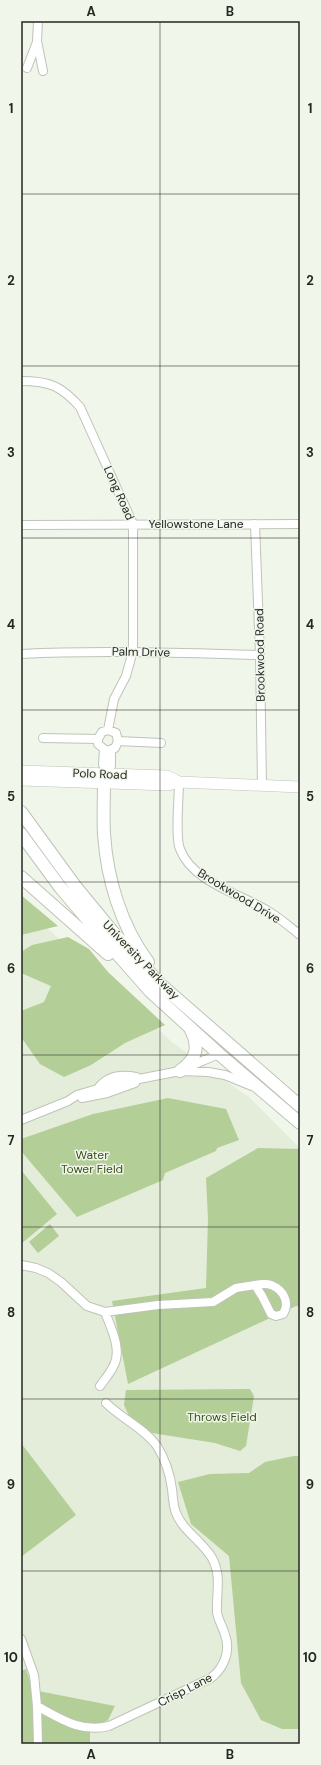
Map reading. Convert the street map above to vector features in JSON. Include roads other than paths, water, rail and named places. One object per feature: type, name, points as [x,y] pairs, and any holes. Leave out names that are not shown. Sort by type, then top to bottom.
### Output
[{"type":"main road","name":"Polo Road","points":[[21,771],[94,773],[168,785],[179,782],[300,787]]},
{"type":"main road","name":"Polo Road","points":[[21,780],[106,775]]},
{"type":"main road","points":[[106,775],[105,850],[119,907],[127,926],[144,957],[182,1003]]},
{"type":"main road","name":"University Parkway","points":[[21,812],[75,886],[112,931],[160,984],[300,1106]]},
{"type":"main road","name":"University Parkway","points":[[21,834],[60,887],[99,934],[150,991],[219,1054],[300,1123]]},
{"type":"main road","points":[[21,877],[150,991]]},
{"type":"main road","points":[[180,1071],[190,1064],[195,1051],[195,1043],[189,1027]]},
{"type":"main road","points":[[219,1054],[225,1051],[249,1070],[258,1070]]},
{"type":"street","points":[[38,21],[37,41],[42,71]]},
{"type":"street","points":[[27,68],[37,41]]},
{"type":"street","name":"Long Road","points":[[21,381],[54,385],[66,392],[80,407],[133,524],[133,652],[126,676],[114,699],[108,730]]},
{"type":"street","name":"Brookwood Road","points":[[255,524],[260,655],[262,786]]},
{"type":"street","name":"Yellowstone Lane","points":[[21,525],[300,524]]},
{"type":"street","name":"Palm Drive","points":[[21,654],[64,652],[133,652],[260,655]]},
{"type":"street","points":[[108,730],[116,733],[118,741],[115,748],[108,750],[98,744],[98,739],[102,732],[108,730]]},
{"type":"street","points":[[43,738],[98,739]]},
{"type":"street","points":[[118,741],[160,743]]},
{"type":"street","points":[[106,775],[104,765],[108,750]]},
{"type":"street","name":"Brookwood Drive","points":[[179,782],[178,844],[184,858],[198,873],[268,911],[300,935]]},
{"type":"street","points":[[180,1071],[219,1054]]},
{"type":"street","points":[[21,1120],[77,1095],[140,1078],[180,1071],[202,1071],[225,1076],[262,1091]]},
{"type":"street","points":[[68,1100],[107,1093],[132,1085],[140,1078]]},
{"type":"street","points":[[21,1265],[36,1268],[48,1273],[61,1282],[87,1306],[100,1312],[212,1302],[236,1288],[254,1285]]},
{"type":"street","points":[[100,1386],[115,1364],[116,1357],[115,1341],[106,1312]]},
{"type":"street","name":"Crisp Lane","points":[[37,1706],[71,1725],[99,1727],[109,1726],[202,1684],[217,1674],[225,1658],[227,1639],[218,1614],[219,1589],[216,1567],[209,1553],[180,1520],[176,1511],[168,1470],[156,1446],[142,1430],[118,1415],[106,1403]]},
{"type":"street","points":[[21,1639],[34,1675],[37,1706],[38,1744]]},
{"type":"park label","name":"Water Tower Field","points":[[92,1162]]},
{"type":"park label","name":"Throws Field","points":[[222,1417]]}]
